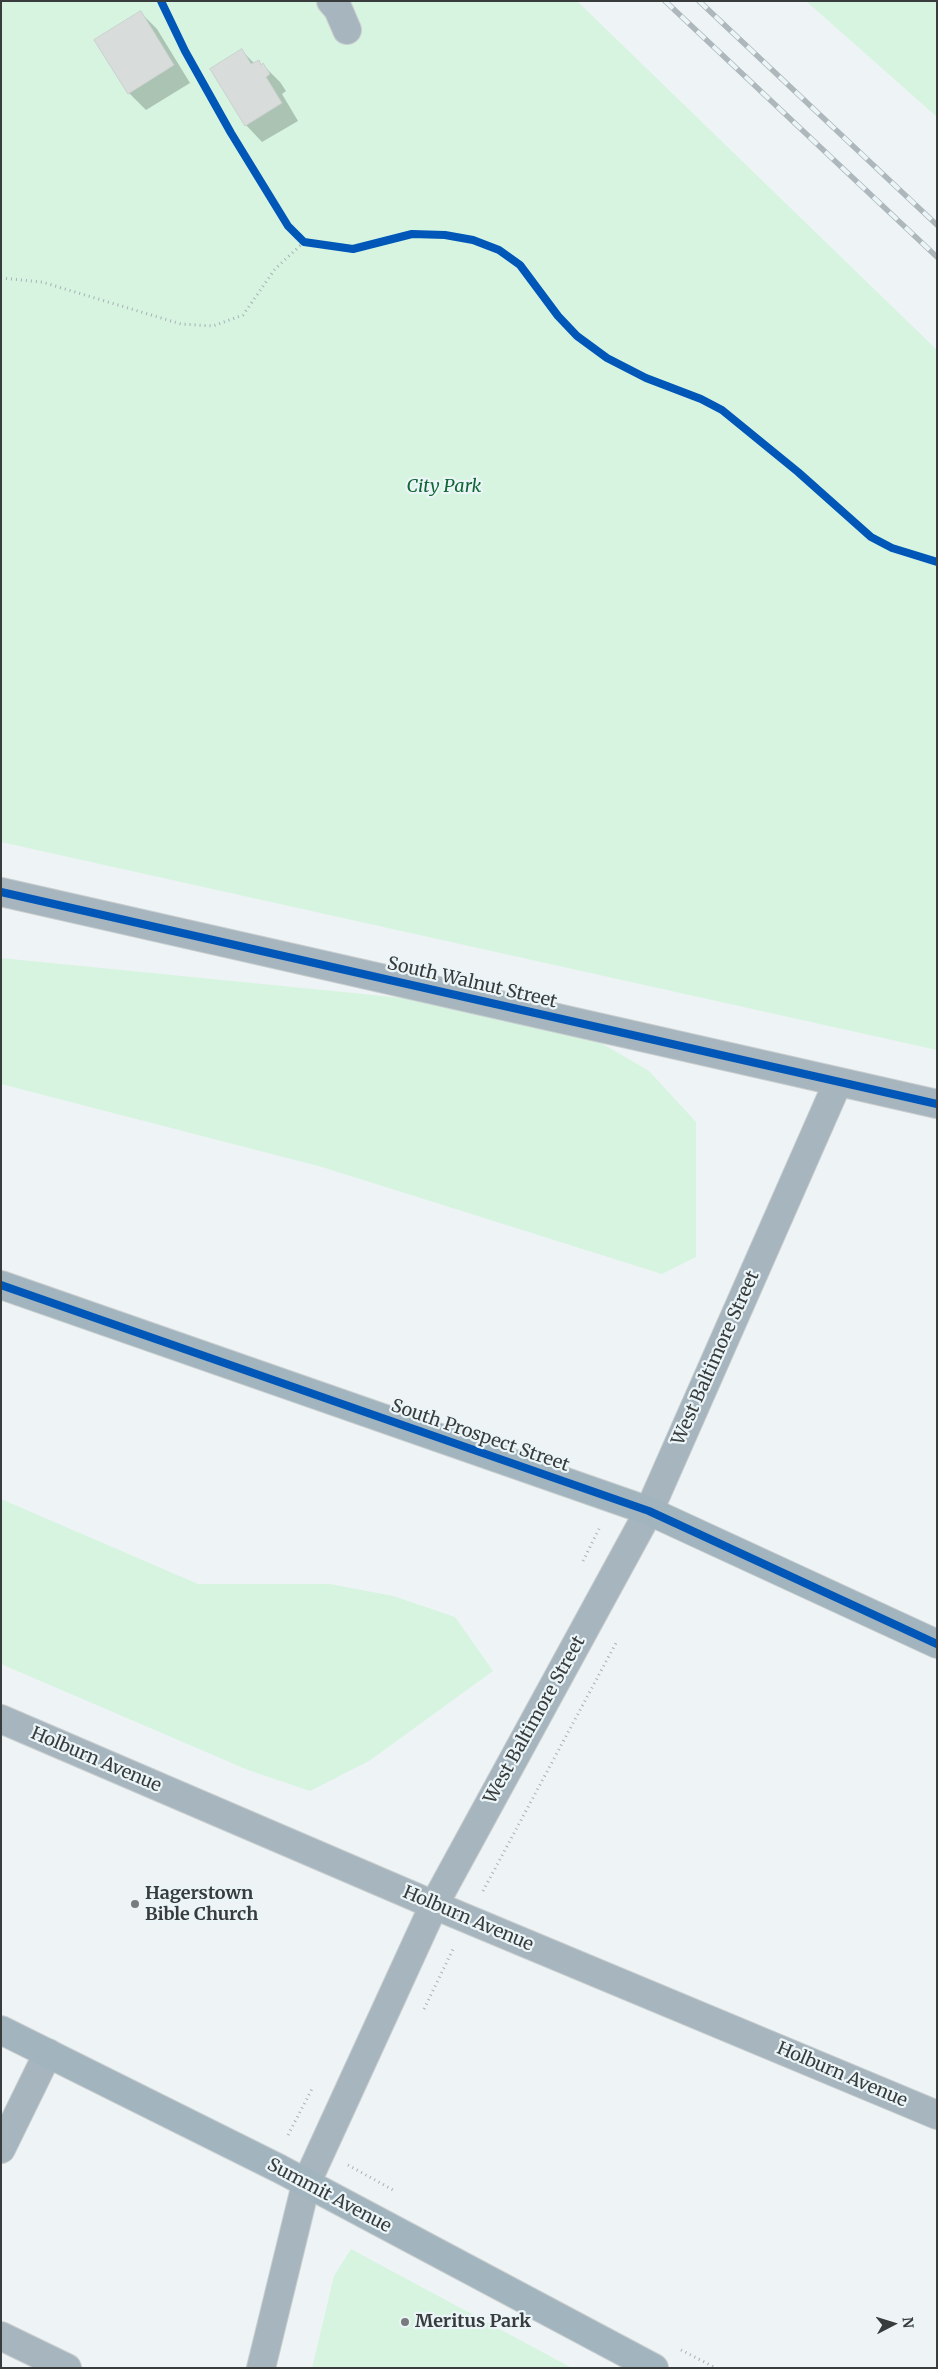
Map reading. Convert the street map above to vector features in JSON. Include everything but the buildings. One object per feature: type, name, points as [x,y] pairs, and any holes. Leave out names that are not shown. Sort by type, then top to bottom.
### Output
[{"type":"main road","name":"South Prospect Street","points":[[1,1285],[649,1511],[937,1644]]},
{"type":"main road","name":"Summit Avenue","points":[[1,2030],[306,2184],[654,2368]]},
{"type":"street","points":[[331,1],[338,9],[347,30]]},
{"type":"street","name":"South Walnut Street","points":[[1,892],[937,1104]]},
{"type":"street","name":"West Baltimore Street","points":[[261,2368],[306,2184],[434,1905],[649,1511],[838,1082]]},
{"type":"street","name":"Holburn Avenue","points":[[1,1719],[434,1905],[937,2114]]},
{"type":"street","points":[[1,2149],[48,2053]]},
{"type":"street","points":[[1,2336],[67,2368]]},
{"type":"path","points":[[1,278],[42,282],[181,324],[214,326],[243,315],[274,269],[304,242]]},
{"type":"path","points":[[421,2016],[468,1919],[619,1638]]},
{"type":"path","points":[[348,2165],[352,2156]]},
{"type":"green space","name":"City Park","points":[[1,1],[577,1],[937,350],[937,1050],[1,842]]},
{"type":"green space","points":[[806,1],[937,1],[937,117]]},
{"type":"green space","points":[[1,958],[534,1011],[591,1037],[649,1071],[696,1122],[696,1257],[662,1274],[322,1167],[1,1084]]},
{"type":"green space","points":[[1,1499],[198,1584],[330,1584],[393,1596],[455,1617],[493,1671],[369,1761],[310,1791],[248,1770],[1,1664]]},
{"type":"green space","name":"Meritus Park","points":[[351,2249],[572,2368],[312,2368],[334,2276]]},
{"type":"railway","points":[[665,1],[937,257]]},
{"type":"railway","points":[[699,1],[937,225]]},
{"type":"cycle path","points":[[161,1],[185,51],[231,133],[288,226],[304,242],[353,249],[412,234],[445,235],[473,240],[499,250],[520,265],[558,316],[577,336],[607,358],[646,378],[701,399],[722,410],[798,472],[871,537],[892,548],[937,562]]},
{"type":"cycle path","points":[[1,892],[937,1104]]},
{"type":"cycle path","points":[[1,1285],[649,1511],[937,1644]]},
{"type":"place","name":"Hagerstown Bible Church","points":[[135,1904]]},
{"type":"place","name":"Meritus Park","points":[[405,2322]]}]
